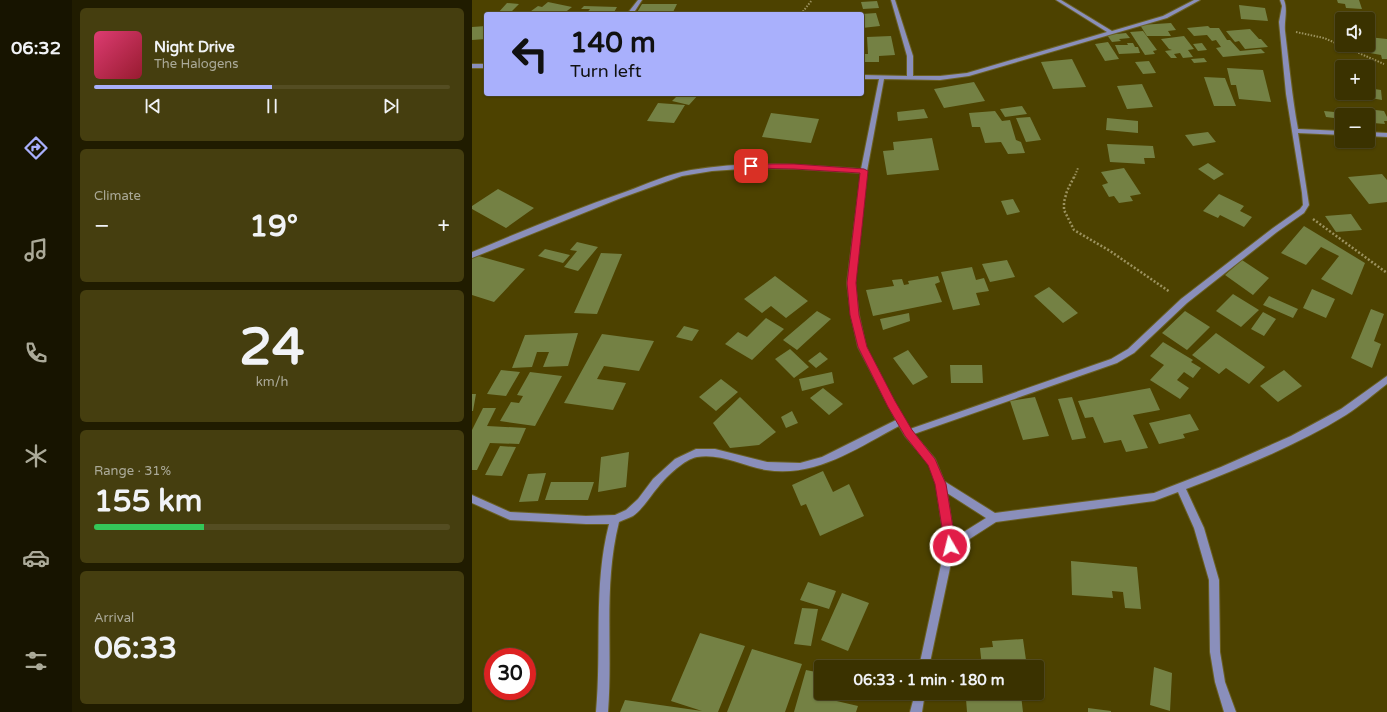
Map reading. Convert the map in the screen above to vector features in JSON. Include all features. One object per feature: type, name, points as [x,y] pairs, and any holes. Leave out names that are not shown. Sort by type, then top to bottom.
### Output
[{"type":"street","points":[[631,12],[640,0]]},
{"type":"street","points":[[894,0],[910,56],[910,77]]},
{"type":"street","points":[[1058,0],[1110,32]]},
{"type":"street","points":[[864,76],[940,78],[967,75],[1165,17],[1198,0]]},
{"type":"street","points":[[908,433],[1114,361],[1131,351],[1184,301],[1275,230],[1302,211],[1306,205],[1296,131],[1289,94],[1282,28],[1284,6],[1282,0]]},
{"type":"street","points":[[472,66],[484,66]]},
{"type":"street","points":[[882,77],[864,171],[851,283],[855,315],[862,347],[908,433],[932,462],[941,484],[950,546],[926,660]]},
{"type":"street","points":[[1296,131],[1335,133]]},
{"type":"street","points":[[1375,134],[1387,135]]},
{"type":"street","points":[[472,254],[555,220],[669,178],[690,172],[751,166],[794,166],[864,171]]},
{"type":"street","points":[[950,546],[994,518],[1154,497],[1294,439],[1344,412],[1387,379]]},
{"type":"street","points":[[472,499],[510,516],[586,520],[615,519],[629,513],[641,502],[656,482],[678,462],[696,453],[715,453],[767,466],[800,467],[824,461],[901,421]]},
{"type":"street","points":[[941,484],[994,518]]},
{"type":"street","points":[[1180,487],[1199,528],[1214,580],[1215,652],[1220,682],[1230,712]]},
{"type":"street","points":[[602,712],[604,692],[603,625],[605,565],[615,519]]},
{"type":"street","points":[[916,712],[919,700]]},
{"type":"path","points":[[803,12],[812,0]]},
{"type":"path","points":[[1282,28],[1324,38],[1384,64]]},
{"type":"path","points":[[1078,168],[1071,185],[1066,191],[1064,202],[1064,210],[1074,230],[1110,251],[1184,301]]},
{"type":"path","points":[[1302,211],[1387,273]]},
{"type":"building","points":[[1337,0],[1359,0],[1362,9],[1346,8],[1345,4],[1338,3]]},
{"type":"building","points":[[877,1],[879,8],[863,9],[861,2]]},
{"type":"building","points":[[548,2],[572,7],[566,12],[530,12],[538,6],[542,7]]},
{"type":"building","points":[[507,3],[519,4],[511,12],[499,12]]},
{"type":"building","points":[[642,4],[677,4],[673,12],[637,12]]},
{"type":"building","points":[[1239,5],[1265,8],[1268,21],[1241,19]]},
{"type":"building","points":[[584,6],[617,7],[614,12],[588,12],[590,9],[581,9]]},
{"type":"building","points":[[678,11],[697,11],[697,12]]},
{"type":"building","points":[[876,13],[880,26],[864,28],[864,14]]},
{"type":"building","points":[[1171,23],[1176,30],[1168,31],[1171,36],[1147,36],[1140,25]]},
{"type":"building","points":[[484,26],[484,39],[472,40],[472,27]]},
{"type":"building","points":[[1208,26],[1210,28],[1219,28],[1227,40],[1230,40],[1240,51],[1261,49],[1265,53],[1223,57],[1216,48],[1221,47],[1216,40],[1212,41],[1207,35],[1194,36],[1187,28]]},
{"type":"building","points":[[1250,29],[1268,47],[1245,49],[1239,41],[1235,42],[1226,31]]},
{"type":"building","points":[[1143,31],[1157,50],[1153,51],[1155,54],[1145,55],[1130,32]]},
{"type":"building","points":[[1126,33],[1130,38],[1119,39],[1121,41],[1112,42],[1107,35]]},
{"type":"building","points":[[891,36],[895,55],[879,56],[879,62],[864,62],[864,54],[868,54],[867,37]]},
{"type":"building","points":[[1184,36],[1194,49],[1188,50],[1193,57],[1183,58],[1180,53],[1174,54],[1177,58],[1171,58],[1165,51],[1172,50],[1169,49],[1161,39]]},
{"type":"building","points":[[1375,38],[1387,39],[1387,59],[1382,59],[1381,55],[1370,53],[1375,52]]},
{"type":"building","points":[[1108,42],[1119,59],[1105,61],[1095,44]]},
{"type":"building","points":[[1127,43],[1133,43],[1135,47],[1138,47],[1140,53],[1119,54],[1115,45],[1128,45]]},
{"type":"building","points":[[1202,43],[1207,50],[1198,51],[1193,44]]},
{"type":"building","points":[[1204,58],[1207,62],[1194,63],[1191,59]]},
{"type":"building","points":[[1072,59],[1086,87],[1053,89],[1041,62]]},
{"type":"building","points":[[1149,61],[1156,73],[1143,74],[1135,62]]},
{"type":"building","points":[[1227,68],[1263,70],[1271,102],[1239,99],[1236,85],[1231,85]]},
{"type":"building","points":[[1204,77],[1225,78],[1236,106],[1214,106]]},
{"type":"building","points":[[974,82],[985,101],[944,108],[934,89]]},
{"type":"building","points":[[1142,84],[1153,107],[1127,109],[1117,86]]},
{"type":"building","points":[[1375,89],[1381,90],[1382,100],[1375,99]]},
{"type":"building","points":[[677,96],[697,96],[689,105],[672,101]]},
{"type":"building","points":[[658,103],[685,105],[674,123],[647,121]]},
{"type":"building","points":[[1022,106],[1027,114],[1005,117],[1000,109]]},
{"type":"building","points":[[924,109],[928,118],[898,121],[897,112]]},
{"type":"building","points":[[1375,110],[1384,111],[1387,117],[1387,121],[1384,121],[1385,124],[1375,123]]},
{"type":"building","points":[[995,111],[1002,121],[1010,120],[1016,140],[1021,142],[1025,153],[1008,154],[1001,142],[985,143],[980,127],[972,127],[969,113]]},
{"type":"building","points":[[1324,111],[1335,112],[1335,118],[1326,117]]},
{"type":"building","points":[[771,113],[819,119],[811,143],[762,137]]},
{"type":"building","points":[[1030,117],[1041,140],[1026,142],[1016,118]]},
{"type":"building","points":[[1107,118],[1138,121],[1138,133],[1106,130]]},
{"type":"building","points":[[1208,132],[1216,142],[1193,146],[1185,135]]},
{"type":"building","points":[[932,138],[939,170],[887,175],[883,151],[894,150],[893,142]]},
{"type":"building","points":[[1107,144],[1153,146],[1155,158],[1144,158],[1145,164],[1110,162]]},
{"type":"building","points":[[1208,163],[1224,174],[1214,180],[1198,169]]},
{"type":"building","points":[[1124,168],[1141,194],[1130,196],[1133,201],[1119,203],[1114,196],[1109,197],[1102,185],[1108,183],[1101,172]]},
{"type":"building","points":[[1382,174],[1387,180],[1387,202],[1369,204],[1348,177]]},
{"type":"building","points":[[498,189],[534,208],[506,228],[472,209],[472,206]]},
{"type":"building","points":[[1219,194],[1244,206],[1240,211],[1252,217],[1244,227],[1220,215],[1218,218],[1203,211]]},
{"type":"building","points":[[1013,199],[1020,212],[1007,215],[1001,201]]},
{"type":"building","points":[[1351,214],[1362,230],[1336,232],[1325,216]]},
{"type":"building","points":[[1304,226],[1365,263],[1352,295],[1321,279],[1339,256],[1321,247],[1306,265],[1281,253]]},
{"type":"building","points":[[577,242],[598,247],[578,271],[564,267],[577,251],[570,250]]},
{"type":"building","points":[[545,249],[570,255],[563,263],[538,256]]},
{"type":"building","points":[[601,253],[622,254],[597,314],[574,313]]},
{"type":"building","points":[[475,255],[525,269],[494,302],[472,295],[472,259]]},
{"type":"building","points":[[1007,260],[1015,277],[990,282],[982,264]]},
{"type":"building","points":[[1242,260],[1269,278],[1253,295],[1225,275]]},
{"type":"building","points":[[972,267],[976,280],[984,278],[989,291],[976,293],[980,305],[953,310],[941,272]]},
{"type":"building","points":[[775,276],[808,301],[786,318],[771,306],[762,313],[744,299]]},
{"type":"building","points":[[938,276],[940,282],[935,284],[942,302],[873,316],[866,290],[894,286],[892,280],[902,279],[904,285],[909,284],[908,281]]},
{"type":"building","points":[[1049,287],[1078,313],[1063,323],[1034,296]]},
{"type":"building","points":[[1312,289],[1335,299],[1326,318],[1303,308]]},
{"type":"building","points":[[1233,294],[1259,310],[1241,327],[1216,311]]},
{"type":"building","points":[[1269,296],[1298,309],[1293,318],[1263,305]]},
{"type":"building","points":[[1371,309],[1384,314],[1374,341],[1381,344],[1372,368],[1351,358]]},
{"type":"building","points":[[817,311],[831,319],[797,350],[783,340]]},
{"type":"building","points":[[1185,311],[1210,327],[1187,350],[1162,333]]},
{"type":"building","points":[[1263,312],[1276,319],[1264,336],[1251,329]]},
{"type":"building","points":[[909,313],[910,321],[883,330],[880,319]]},
{"type":"building","points":[[766,318],[784,329],[752,360],[725,344],[738,332],[747,337]]},
{"type":"building","points":[[684,326],[699,330],[692,341],[676,337]]},
{"type":"building","points":[[578,333],[568,366],[543,367],[549,352],[537,352],[532,367],[512,368],[525,335]]},
{"type":"building","points":[[1216,333],[1265,367],[1249,384],[1226,368],[1219,374],[1192,355]]},
{"type":"building","points":[[602,334],[654,341],[639,371],[604,366],[597,379],[626,383],[613,410],[564,403]]},
{"type":"building","points":[[1163,342],[1193,360],[1191,362],[1201,368],[1193,378],[1184,372],[1177,380],[1189,388],[1180,399],[1150,380],[1164,365],[1150,356]]},
{"type":"building","points":[[790,349],[809,367],[794,378],[775,359]]},
{"type":"building","points":[[908,350],[928,377],[913,385],[893,358]]},
{"type":"building","points":[[820,352],[828,359],[816,368],[808,361]]},
{"type":"building","points":[[950,365],[982,365],[983,383],[951,383]]},
{"type":"building","points":[[501,370],[520,372],[506,396],[487,394]]},
{"type":"building","points":[[1284,370],[1302,386],[1278,402],[1260,386]]},
{"type":"building","points":[[530,372],[562,376],[535,426],[500,421],[511,402],[519,403],[523,396],[517,395]]},
{"type":"building","points":[[832,372],[834,383],[802,391],[799,379]]},
{"type":"building","points":[[721,379],[738,392],[716,411],[699,397]]},
{"type":"building","points":[[823,388],[843,404],[829,415],[810,398]]},
{"type":"building","points":[[1150,388],[1160,410],[1133,415],[1148,448],[1126,452],[1121,440],[1104,443],[1093,417],[1085,418],[1078,401]]},
{"type":"building","points":[[472,394],[476,394],[473,411],[472,411]]},
{"type":"building","points":[[740,397],[776,432],[759,445],[730,448],[713,423]]},
{"type":"building","points":[[1035,397],[1049,436],[1023,440],[1010,401]]},
{"type":"building","points":[[1072,397],[1086,438],[1072,440],[1058,399]]},
{"type":"building","points":[[483,408],[496,408],[487,426],[526,428],[519,444],[490,443],[477,470],[472,470],[472,430]]},
{"type":"building","points":[[792,411],[798,423],[786,428],[781,417]]},
{"type":"building","points":[[1190,414],[1199,430],[1183,434],[1185,438],[1159,444],[1149,423]]},
{"type":"building","points":[[500,446],[516,447],[502,476],[485,475]]},
{"type":"building","points":[[629,452],[626,487],[598,492],[601,457]]},
{"type":"building","points":[[823,471],[833,492],[849,484],[864,516],[820,536],[806,504],[801,506],[792,485]]},
{"type":"building","points":[[546,473],[538,501],[519,502],[528,474]]},
{"type":"building","points":[[551,482],[594,482],[588,500],[545,500]]},
{"type":"building","points":[[1071,561],[1137,567],[1141,609],[1125,608],[1123,592],[1112,591],[1113,598],[1072,595]]},
{"type":"building","points":[[808,582],[836,591],[829,609],[800,600]]},
{"type":"building","points":[[842,593],[869,603],[848,651],[821,640]]},
{"type":"building","points":[[802,608],[818,609],[811,646],[794,644]]},
{"type":"building","points":[[700,633],[745,646],[718,712],[620,712],[625,700],[702,711],[671,701]]},
{"type":"building","points":[[1023,639],[1026,660],[981,660],[980,648],[993,647],[992,641]]},
{"type":"building","points":[[752,649],[802,664],[785,712],[727,712]]},
{"type":"building","points":[[1154,667],[1172,673],[1170,711],[1150,705]]},
{"type":"building","points":[[806,670],[814,672],[814,700],[832,700],[858,706],[856,712],[794,712]]},
{"type":"building","points":[[966,700],[1022,700],[1023,712],[967,712]]},
{"type":"building","points":[[1088,708],[1111,711],[1111,712],[1088,712]]},
{"type":"route","points":[[751,166],[794,166],[864,171],[851,283],[855,315],[862,347],[891,404],[908,433],[932,462],[941,484],[950,546]]}]
